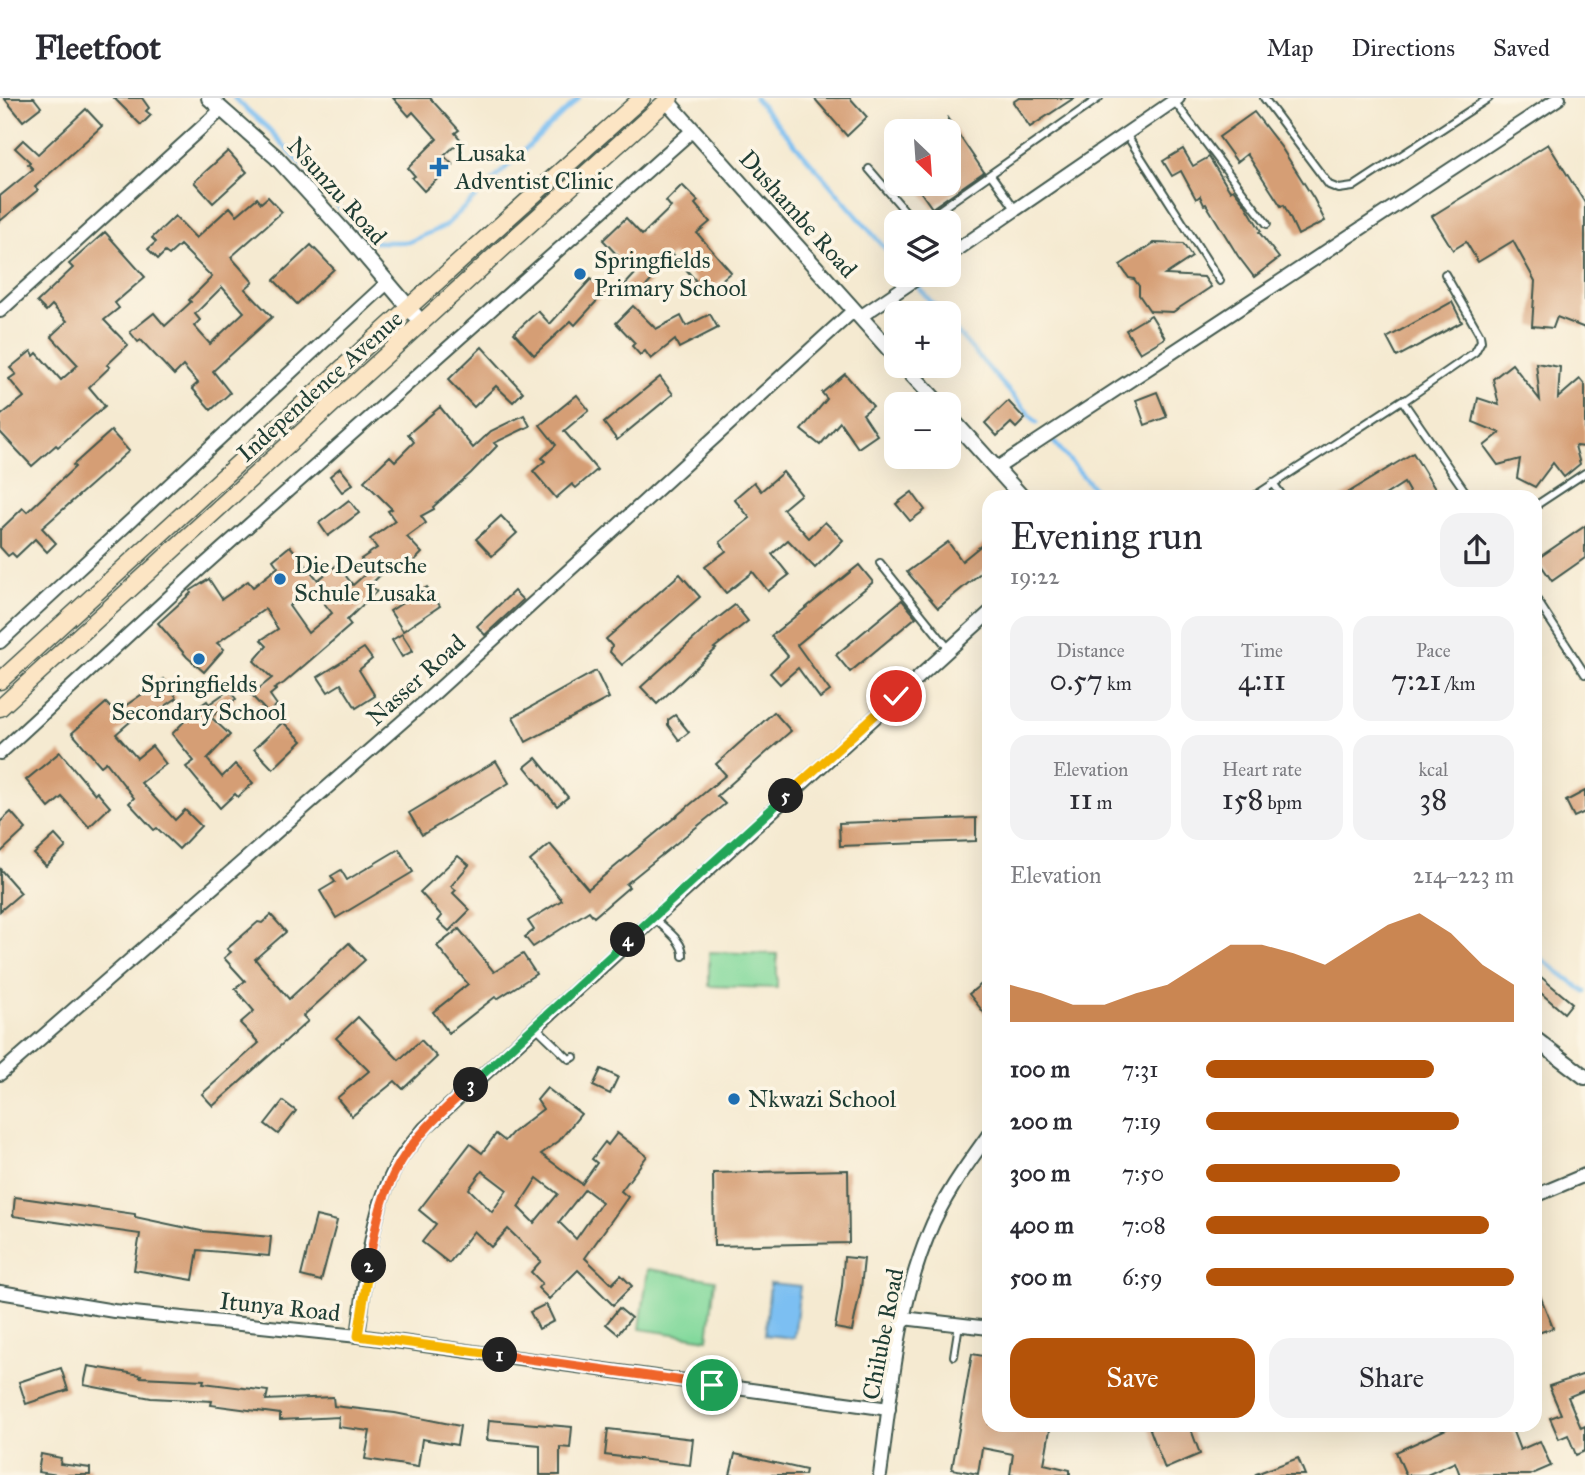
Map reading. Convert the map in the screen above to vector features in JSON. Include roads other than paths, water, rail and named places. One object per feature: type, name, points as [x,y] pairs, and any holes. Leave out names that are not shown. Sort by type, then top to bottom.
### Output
[{"type":"main road","name":"Independence Avenue","points":[[0,681],[642,98]]},
{"type":"main road","name":"Independence Avenue","points":[[0,708],[666,99]]},
{"type":"street","name":"Nsunzu Road","points":[[209,98],[276,157],[422,323]]},
{"type":"street","points":[[997,468],[1559,98]]},
{"type":"street","name":"Dushambe Road","points":[[666,99],[884,344]]},
{"type":"street","points":[[961,247],[1176,99]]},
{"type":"street","points":[[0,311],[222,109]]},
{"type":"street","points":[[0,752],[202,567],[693,130]]},
{"type":"street","points":[[0,642],[388,282]]},
{"type":"street","name":"Nasser Road","points":[[0,1074],[427,700],[857,314],[902,287]]},
{"type":"street","points":[[915,378],[928,392]]},
{"type":"street","points":[[961,429],[1016,490]]},
{"type":"street","points":[[358,1336],[373,1234],[388,1182],[398,1163],[424,1129],[982,618]]},
{"type":"street","points":[[1542,1044],[1585,1077]]},
{"type":"street","name":"Chilube Road","points":[[880,1475],[903,1318],[911,1284],[928,1233],[955,1184],[982,1145]]},
{"type":"street","points":[[1542,1193],[1585,1175]]},
{"type":"street","name":"Itunya Road","points":[[0,1292],[114,1311],[358,1336],[889,1409]]},
{"type":"street","points":[[903,1318],[982,1327]]},
{"type":"lane","points":[[869,169],[912,219],[920,221],[929,218],[1100,98]]},
{"type":"lane","points":[[1264,98],[1329,185],[1339,189],[1353,187],[1489,98]]},
{"type":"lane","points":[[1176,99],[1268,224]]},
{"type":"lane","points":[[1126,134],[1220,281]]},
{"type":"lane","points":[[991,175],[1016,210]]},
{"type":"lane","points":[[1263,490],[1400,400],[1404,401],[1475,352],[1481,341],[1480,335],[1445,274]]},
{"type":"lane","points":[[1404,401],[1464,490]]},
{"type":"lane","points":[[1542,501],[1585,473]]},
{"type":"lane","points":[[1273,483],[1278,490]]},
{"type":"lane","points":[[880,563],[949,649]]},
{"type":"lane","points":[[1542,608],[1585,674]]},
{"type":"lane","points":[[654,917],[680,943],[683,956]]},
{"type":"lane","points":[[535,1026],[569,1059],[574,1057]]},
{"type":"lane","points":[[954,1356],[959,1324]]},
{"type":"water","points":[[770,1283],[800,1286],[794,1338],[765,1335]]},
{"type":"waterway","points":[[234,98],[268,128],[327,193]]},
{"type":"waterway","points":[[336,204],[370,242],[409,242],[445,226],[579,98]]},
{"type":"waterway","points":[[755,98],[884,247]]},
{"type":"waterway","points":[[918,287],[930,301]]},
{"type":"waterway","points":[[961,337],[1037,423]]},
{"type":"waterway","points":[[1053,441],[1095,490]]},
{"type":"waterway","points":[[1542,959],[1585,992]]},
{"type":"place","name":"Lusaka Adventist Clinic","points":[[439,167]]},
{"type":"place","name":"Springfields Primary School","points":[[580,274]]},
{"type":"place","name":"Die Deutsche Schule Lusaka","points":[[280,579]]},
{"type":"place","name":"Springfields Secondary School","points":[[199,659]]},
{"type":"place","name":"Nkwazi School","points":[[734,1099]]}]
